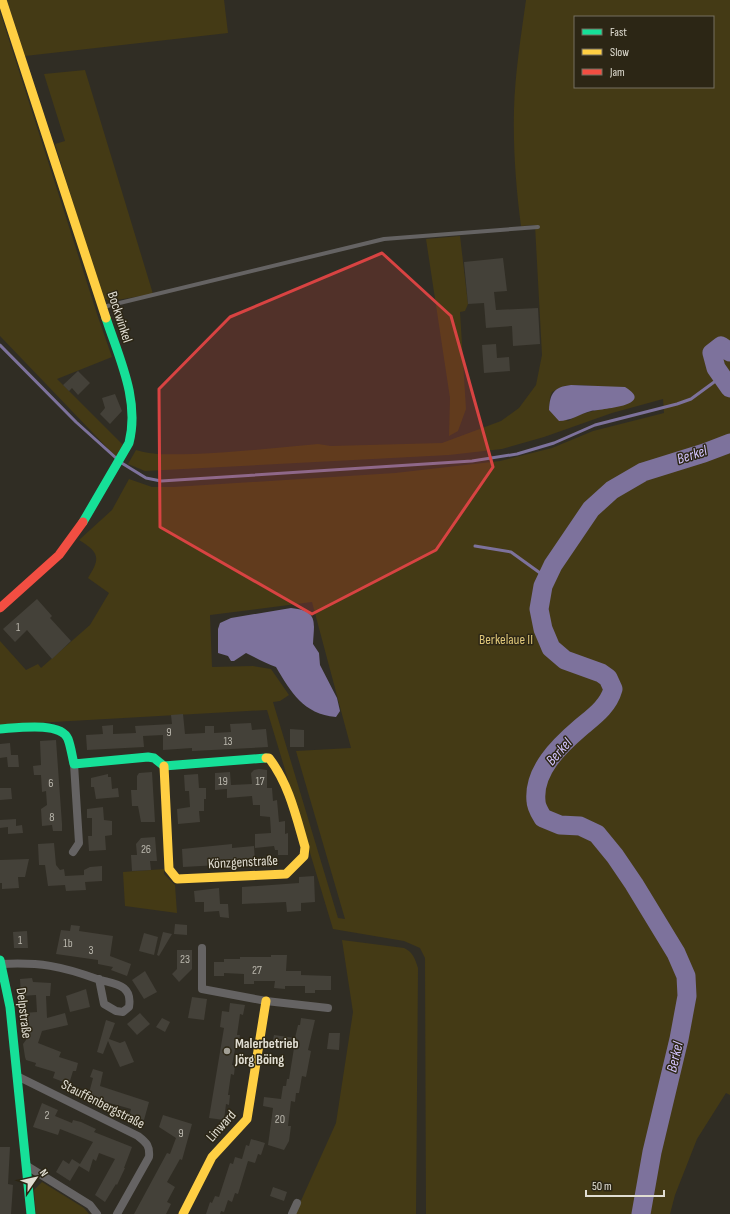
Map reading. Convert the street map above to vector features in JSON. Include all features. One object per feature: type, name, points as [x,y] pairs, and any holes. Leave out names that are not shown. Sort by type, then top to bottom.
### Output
[{"type":"street","name":"Bockwinkel","points":[[0,608],[58,555],[76,533],[129,443],[133,431],[133,404],[2,0]]},
{"type":"street","points":[[0,729],[42,727],[60,730],[68,738],[74,764],[79,843],[73,852]]},
{"type":"street","points":[[74,764],[148,757],[154,758],[164,766]]},
{"type":"street","name":"Könzgenstraße","points":[[269,758],[275,765],[283,782],[305,847],[304,856],[286,874],[177,879],[170,869],[164,766],[269,758]]},
{"type":"street","points":[[202,948],[202,989],[266,1001],[328,1008]]},
{"type":"street","points":[[0,962],[45,964],[77,971],[99,979],[120,984],[125,989],[130,1000],[129,1007],[123,1012],[116,1011],[104,1004],[99,979]]},
{"type":"street","name":"Delpstraße","points":[[0,962],[10,1007],[31,1214]]},
{"type":"street","name":"Linward","points":[[183,1214],[212,1157],[247,1119],[266,1001]]},
{"type":"street","name":"Stauffenbergstraße","points":[[17,1076],[138,1136],[147,1142],[150,1149],[149,1157],[117,1214]]},
{"type":"street","points":[[27,1166],[90,1205],[97,1214]]},
{"type":"street","points":[[292,1214],[297,1203]]},
{"type":"lane","points":[[102,307],[384,239],[538,227]]},
{"type":"highlighted area","points":[[382,253],[451,316],[493,467],[436,550],[312,614],[160,527],[159,389],[230,317]]},
{"type":"green space","points":[[7,0],[224,0],[228,33],[25,56]]},
{"type":"green space","name":"Berkelaue II","points":[[526,0],[730,0],[730,1095],[726,1093],[697,1139],[675,1195],[670,1214],[426,1214],[425,958],[420,948],[404,941],[333,929],[267,710],[0,725],[0,641],[26,670],[38,664],[41,668],[90,625],[109,593],[88,578],[95,565],[96,556],[91,548],[79,540],[112,510],[129,479],[152,487],[173,487],[395,473],[500,461],[552,448],[593,431],[664,413],[663,399],[612,413],[544,437],[502,449],[449,455],[145,471],[128,464],[136,450],[158,454],[194,454],[318,444],[331,446],[442,443],[501,421],[519,408],[536,385],[542,355],[535,225],[521,226],[516,183],[514,124],[518,55]],"holes":[[[579,385],[607,387],[601,409],[578,415],[568,421],[549,410],[552,392],[564,386]],[[312,602],[351,748],[296,751],[345,919],[338,918],[273,702],[280,701],[289,695],[271,669],[253,666],[212,667],[210,615]]]},
{"type":"green space","points":[[0,12],[112,357],[57,379],[123,445],[116,457],[0,336]]},
{"type":"green space","points":[[85,70],[153,294],[111,301],[102,298],[55,144],[65,141],[44,74]]},
{"type":"green space","points":[[460,236],[468,304],[465,311],[460,312],[466,409],[458,431],[449,436],[450,398],[426,239]]},
{"type":"green space","points":[[164,869],[164,874],[175,885],[177,913],[125,906],[123,872]]},
{"type":"green space","points":[[342,940],[404,948],[412,954],[418,968],[416,1214],[295,1214],[336,1123],[353,1012]]},
{"type":"green space","points":[[42,1182],[84,1208],[89,1214],[36,1214],[34,1190]]},
{"type":"shaded area","points":[[571,385],[625,387],[633,393],[634,398],[631,402],[614,408],[591,411],[571,419],[559,421],[549,410],[550,399],[557,389]]},
{"type":"shaded area","points":[[291,608],[306,612],[311,615],[313,619],[313,644],[319,653],[320,665],[337,698],[340,711],[336,717],[325,715],[306,706],[293,693],[276,667],[246,653],[234,661],[231,661],[228,656],[218,653],[218,629],[220,623],[231,618]]},
{"type":"building","points":[[503,258],[507,291],[494,292],[496,310],[538,308],[540,344],[513,346],[512,326],[486,328],[484,303],[468,304],[464,262]]},
{"type":"building","points":[[496,344],[497,358],[509,357],[510,371],[484,373],[482,345]]},
{"type":"building","points":[[78,371],[90,383],[78,395],[72,388],[69,391],[63,385]]},
{"type":"building","points":[[115,394],[122,411],[110,424],[100,414],[105,408],[102,398]]},
{"type":"building","points":[[37,599],[52,616],[50,618],[71,641],[52,659],[27,630],[15,642],[3,629]]},
{"type":"building","points":[[183,714],[185,734],[205,733],[205,726],[214,726],[214,733],[231,732],[230,724],[251,723],[252,730],[266,729],[268,747],[192,751],[192,748],[163,750],[163,735],[143,736],[144,747],[87,750],[86,735],[103,734],[102,726],[113,725],[113,734],[136,733],[135,726],[172,724],[171,715]]},
{"type":"building","points":[[290,729],[304,730],[304,747],[290,747]]},
{"type":"building","points":[[56,740],[62,831],[53,831],[52,825],[42,826],[41,809],[47,805],[46,791],[42,792],[41,775],[34,775],[33,766],[41,765],[40,741]]},
{"type":"building","points":[[10,743],[11,755],[18,755],[19,767],[8,767],[7,757],[0,758],[0,744]]},
{"type":"building","points":[[254,770],[267,770],[267,788],[272,788],[273,801],[277,800],[279,822],[285,821],[285,834],[288,833],[288,855],[278,855],[278,850],[275,850],[274,846],[255,848],[255,834],[271,833],[270,817],[260,816],[260,805],[253,805],[252,796],[227,798],[227,789],[215,790],[215,773],[230,772],[231,785],[252,784],[251,773]]},
{"type":"building","points":[[152,772],[155,822],[141,822],[138,806],[132,806],[131,790],[137,790],[137,776],[139,773]]},
{"type":"building","points":[[108,774],[108,777],[111,777],[112,789],[118,788],[119,797],[96,799],[94,787],[91,787],[91,778]]},
{"type":"building","points":[[198,774],[199,788],[206,788],[204,811],[199,811],[200,822],[178,824],[177,809],[190,807],[189,791],[185,791],[184,775]]},
{"type":"building","points":[[0,788],[11,788],[12,799],[0,800]]},
{"type":"building","points":[[103,807],[104,820],[112,821],[112,835],[105,836],[106,850],[89,851],[88,836],[92,836],[92,818],[87,818],[87,809]]},
{"type":"building","points":[[16,819],[16,826],[22,825],[23,833],[8,834],[8,827],[0,828],[0,820]]},
{"type":"building","points":[[155,837],[157,861],[150,861],[151,870],[132,871],[131,855],[137,855],[136,844],[141,838]]},
{"type":"building","points":[[54,843],[56,865],[60,870],[64,869],[65,876],[84,875],[84,870],[90,867],[102,866],[102,881],[85,882],[86,890],[66,891],[65,885],[48,886],[45,865],[39,865],[38,844]]},
{"type":"building","points":[[232,844],[232,848],[254,846],[255,863],[183,867],[182,849]]},
{"type":"building","points":[[29,859],[25,877],[18,877],[19,888],[2,889],[2,883],[0,883],[0,860]]},
{"type":"building","points":[[314,876],[315,902],[301,903],[301,911],[287,912],[286,902],[242,904],[242,887],[299,883],[299,877]]},
{"type":"building","points":[[219,888],[220,904],[228,904],[229,918],[220,917],[219,911],[204,912],[204,902],[195,902],[194,891]]},
{"type":"building","points":[[175,924],[187,925],[187,935],[174,934]]},
{"type":"building","points":[[71,925],[80,926],[79,931],[113,936],[110,956],[131,964],[127,976],[111,970],[113,967],[98,964],[98,960],[56,954],[61,930],[70,931]]},
{"type":"building","points":[[27,931],[28,948],[14,948],[13,932]]},
{"type":"building","points":[[163,932],[172,934],[159,956],[157,955]]},
{"type":"building","points":[[144,933],[158,937],[154,955],[139,951]]},
{"type":"building","points":[[177,950],[192,950],[192,969],[179,982],[172,974],[177,969]]},
{"type":"building","points":[[271,955],[287,955],[286,971],[301,971],[301,975],[331,976],[331,990],[315,990],[315,993],[305,993],[305,986],[285,986],[285,989],[274,988],[275,981],[254,981],[254,984],[244,984],[244,974],[224,973],[224,976],[214,976],[214,962],[224,962],[224,959],[240,959],[240,957],[271,957]]},
{"type":"building","points":[[145,971],[157,992],[144,999],[132,980]]},
{"type":"building","points":[[32,978],[33,982],[51,983],[50,996],[46,996],[47,1018],[65,1013],[68,1025],[42,1031],[38,1043],[61,1052],[59,1057],[78,1063],[76,1071],[73,1071],[69,1084],[53,1078],[55,1072],[35,1066],[36,1063],[26,1060],[23,1044],[26,1040],[23,1013],[37,1012],[36,995],[21,996],[20,979]]},
{"type":"building","points":[[86,989],[90,1007],[70,1012],[66,996]]},
{"type":"building","points":[[192,997],[207,999],[204,1020],[188,1018]]},
{"type":"building","points":[[230,1003],[245,1005],[243,1015],[240,1014],[237,1035],[240,1035],[238,1045],[236,1044],[232,1065],[235,1065],[234,1075],[231,1074],[228,1095],[230,1095],[229,1105],[226,1104],[224,1120],[209,1118],[224,1028],[220,1027],[222,1011],[229,1012]]},
{"type":"building","points":[[140,1013],[150,1024],[137,1035],[127,1024]]},
{"type":"building","points":[[162,1018],[170,1022],[165,1032],[156,1027]]},
{"type":"building","points":[[301,1018],[315,1020],[308,1050],[311,1051],[306,1077],[302,1076],[299,1093],[296,1093],[295,1102],[291,1101],[288,1126],[291,1126],[289,1141],[284,1150],[268,1145],[273,1108],[263,1106],[264,1097],[281,1099],[283,1086],[286,1086],[287,1079],[289,1079],[294,1048],[272,1045],[274,1035],[295,1038]]},
{"type":"building","points":[[106,1020],[115,1023],[109,1039],[120,1043],[125,1041],[134,1062],[120,1067],[108,1041],[103,1054],[97,1052]]},
{"type":"building","points":[[329,1033],[340,1033],[339,1050],[327,1049]]},
{"type":"building","points":[[93,1069],[103,1072],[100,1086],[149,1102],[144,1120],[129,1116],[131,1109],[88,1097],[93,1078],[90,1077]]},
{"type":"building","points":[[42,1103],[58,1110],[55,1116],[72,1123],[73,1120],[81,1122],[96,1129],[94,1132],[132,1147],[117,1185],[116,1184],[105,1202],[95,1195],[115,1159],[99,1153],[96,1161],[93,1159],[89,1172],[79,1166],[70,1181],[56,1172],[63,1160],[69,1164],[72,1159],[80,1164],[93,1142],[60,1129],[58,1135],[33,1127]]},
{"type":"building","points":[[163,1115],[192,1124],[182,1160],[180,1159],[167,1182],[175,1187],[167,1202],[171,1204],[166,1214],[134,1214],[167,1153],[170,1154],[176,1138],[159,1127]]},
{"type":"building","points":[[251,1139],[265,1143],[261,1155],[258,1154],[255,1163],[248,1161],[238,1194],[235,1193],[232,1202],[228,1200],[224,1212],[221,1211],[220,1214],[206,1214],[210,1202],[212,1203],[215,1196],[219,1197],[230,1163],[233,1164],[235,1157],[242,1159],[246,1145],[249,1146]]},
{"type":"building","points":[[0,1147],[10,1147],[8,1184],[13,1185],[11,1214],[0,1214]]},
{"type":"building","points":[[273,1187],[287,1192],[284,1201],[270,1196]]},
{"type":"waterway","points":[[0,345],[76,422],[116,458]]},
{"type":"waterway","name":"Berkel","points":[[730,352],[721,346],[712,353],[716,368],[730,388]]},
{"type":"waterway","points":[[120,462],[146,478],[161,481],[472,461],[517,454],[554,443],[595,425],[677,404],[691,399],[721,377]]},
{"type":"waterway","name":"Berkel","points":[[641,1214],[652,1152],[679,1039],[687,996],[686,976],[676,953],[634,884],[615,856],[597,834],[580,826],[560,825],[543,818],[537,808],[536,790],[543,769],[556,751],[600,711],[608,701],[613,689],[608,678],[601,673],[565,660],[551,648],[543,629],[539,609],[543,586],[553,565],[591,509],[612,490],[643,472],[704,453],[730,443]]},
{"type":"waterway","points":[[475,546],[511,552],[547,578]]},
{"type":"traffic: fast","points":[[83,522],[129,443],[132,427],[130,395],[122,364],[106,318]]},
{"type":"traffic: fast","points":[[0,729],[37,727],[48,728],[64,733],[71,748],[74,764],[148,757],[154,758],[164,766],[266,758]]},
{"type":"traffic: fast","points":[[0,960],[10,1007],[31,1214]]},
{"type":"traffic: slow","points":[[2,0],[106,318]]},
{"type":"traffic: slow","points":[[164,766],[169,869],[177,879],[286,874],[304,856],[305,847],[287,789],[276,768],[269,758],[266,758]]},
{"type":"traffic: slow","points":[[183,1214],[212,1157],[247,1119],[266,1001]]},
{"type":"traffic: jam","points":[[0,608],[59,555],[83,522]]},
{"type":"place","name":"Malerbetrieb Jörg Böing","points":[[227,1051]]}]
